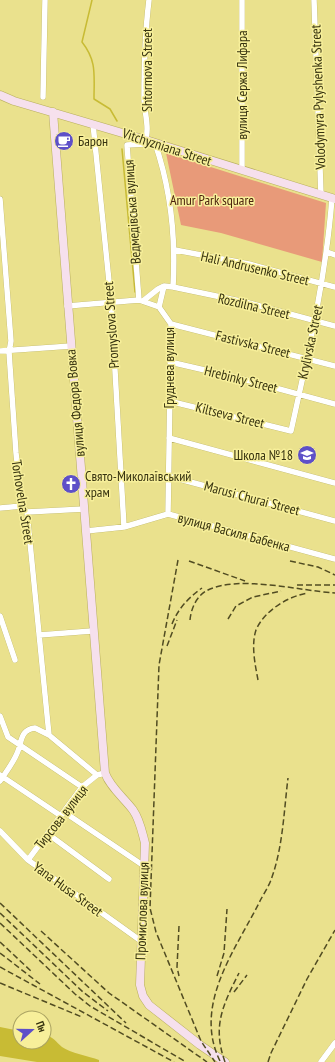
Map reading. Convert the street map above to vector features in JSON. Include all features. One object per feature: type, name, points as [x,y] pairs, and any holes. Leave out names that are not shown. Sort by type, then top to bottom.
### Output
[{"type":"street","points":[[43,97],[45,0]]},
{"type":"street","name":"Shtormova Street","points":[[146,140],[147,122],[144,100],[149,0]]},
{"type":"street","name":"вулиця Сержа Лифара","points":[[242,0],[242,170]]},
{"type":"street","name":"Volodymyra Pylyshenka Street","points":[[314,0],[321,195]]},
{"type":"street","name":"Vitchyzniana Street","points":[[0,95],[14,101],[146,140],[334,199]]},
{"type":"street","name":"вулиця Федора Вовка","points":[[53,112],[67,306],[86,531],[101,774],[134,812],[141,827]]},
{"type":"street","name":"Promyslova Street","points":[[93,124],[111,301],[124,527]]},
{"type":"street","name":"Ведмедівська вулиця","points":[[141,301],[127,145],[144,144],[146,140]]},
{"type":"street","points":[[141,301],[164,286],[173,287],[175,250],[169,199],[162,166],[155,143]]},
{"type":"street","name":"Torhovelna Street","points":[[0,199],[12,341],[9,352],[16,453],[22,506],[27,512],[49,735]]},
{"type":"street","name":"Krylivska Street","points":[[291,430],[322,284],[332,230],[334,199]]},
{"type":"street","name":"Hali Andrusenko Street","points":[[175,250],[249,264],[335,287]]},
{"type":"street","points":[[327,252],[335,255]]},
{"type":"street","name":"Груднева вулиця","points":[[164,286],[159,307],[171,324],[168,514]]},
{"type":"street","name":"Rozdilna Street","points":[[173,287],[245,302],[335,326]]},
{"type":"street","points":[[67,306],[111,301],[141,301],[159,307]]},
{"type":"street","name":"Fastivska Street","points":[[171,324],[335,366]]},
{"type":"street","points":[[0,351],[9,352],[71,346]]},
{"type":"street","name":"Hrebinky Street","points":[[170,362],[335,404]]},
{"type":"street","name":"Kiltseva Street","points":[[169,401],[291,430]]},
{"type":"street","points":[[169,438],[335,483]]},
{"type":"street","name":"Marusi Churai Street","points":[[168,476],[335,521]]},
{"type":"street","points":[[0,508],[22,506]]},
{"type":"street","points":[[27,512],[84,510]]},
{"type":"street","name":"вулиця Василя Бабенка","points":[[86,531],[124,527],[168,514],[335,559]]},
{"type":"street","points":[[0,616],[15,660]]},
{"type":"street","points":[[39,635],[92,631]]},
{"type":"street","points":[[0,716],[8,737],[82,787]]},
{"type":"street","points":[[101,774],[49,735],[39,729],[30,729],[23,734],[18,745],[18,750],[1,778],[63,814],[144,866]]},
{"type":"street","name":"Тирсова вулиця","points":[[28,860],[82,787],[101,774]]},
{"type":"street","name":"Промислова вулиця","points":[[141,827],[145,843],[140,986],[143,996],[149,1005],[200,1045],[226,1062]]},
{"type":"street","name":"Yana Husa Street","points":[[0,831],[28,860],[141,941]]},
{"type":"street","points":[[48,834],[109,879]]},
{"type":"street","points":[[321,1062],[335,1043]]},
{"type":"green space","name":"Amur Park square","points":[[166,153],[326,203],[322,262],[221,233],[181,225]]},
{"type":"shaded area","points":[[0,1027],[12,1029],[12,1050],[52,1050],[52,1038],[65,1049],[99,1060],[99,1062],[37,1062],[0,1056]]},
{"type":"waterway","points":[[92,0],[82,42],[87,49],[94,69],[94,99],[110,109],[117,121]]},
{"type":"waterway","points":[[122,149],[135,292]]},
{"type":"railway","points":[[178,560],[159,665],[150,908],[156,932],[201,1041],[215,1062]]},
{"type":"railway","points":[[189,561],[245,581]]},
{"type":"railway","points":[[290,561],[318,567],[335,575]]},
{"type":"railway","points":[[190,620],[193,608],[199,597],[206,591],[219,586],[234,584],[269,585],[335,593]]},
{"type":"railway","points":[[297,585],[335,585]]},
{"type":"railway","points":[[172,624],[177,613],[184,604],[202,588]]},
{"type":"railway","points":[[228,619],[236,606],[253,597],[281,591]]},
{"type":"railway","points":[[258,680],[254,655],[254,642],[256,630],[260,623],[271,611],[285,601],[308,593]]},
{"type":"railway","points":[[167,646],[177,620]]},
{"type":"railway","points":[[220,1061],[213,1040],[211,1019],[214,998],[230,957],[271,880],[279,853],[288,778]]},
{"type":"railway","points":[[0,903],[126,1023]]},
{"type":"railway","points":[[217,976],[224,953],[227,909]]},
{"type":"railway","points":[[0,913],[83,992],[108,1011]]},
{"type":"railway","points":[[0,923],[75,994],[90,1006],[186,1062]]},
{"type":"railway","points":[[179,926],[177,967],[179,976]]},
{"type":"railway","points":[[268,1062],[307,979],[335,930]]},
{"type":"railway","points":[[41,931],[109,993],[207,1062]]},
{"type":"railway","points":[[0,942],[32,972]]},
{"type":"railway","points":[[0,953],[40,984]]},
{"type":"railway","points":[[0,967],[174,1062]]},
{"type":"railway","points":[[225,1062],[221,1049],[219,1026],[228,995],[239,973]]},
{"type":"railway","points":[[234,992],[247,975]]},
{"type":"railway","points":[[0,983],[82,1017]]},
{"type":"place","name":"Барон","points":[[64,141]]},
{"type":"place","name":"Школа №18","points":[[307,455]]},
{"type":"place","name":"Свято-Миколаївський храм","points":[[71,484]]}]
